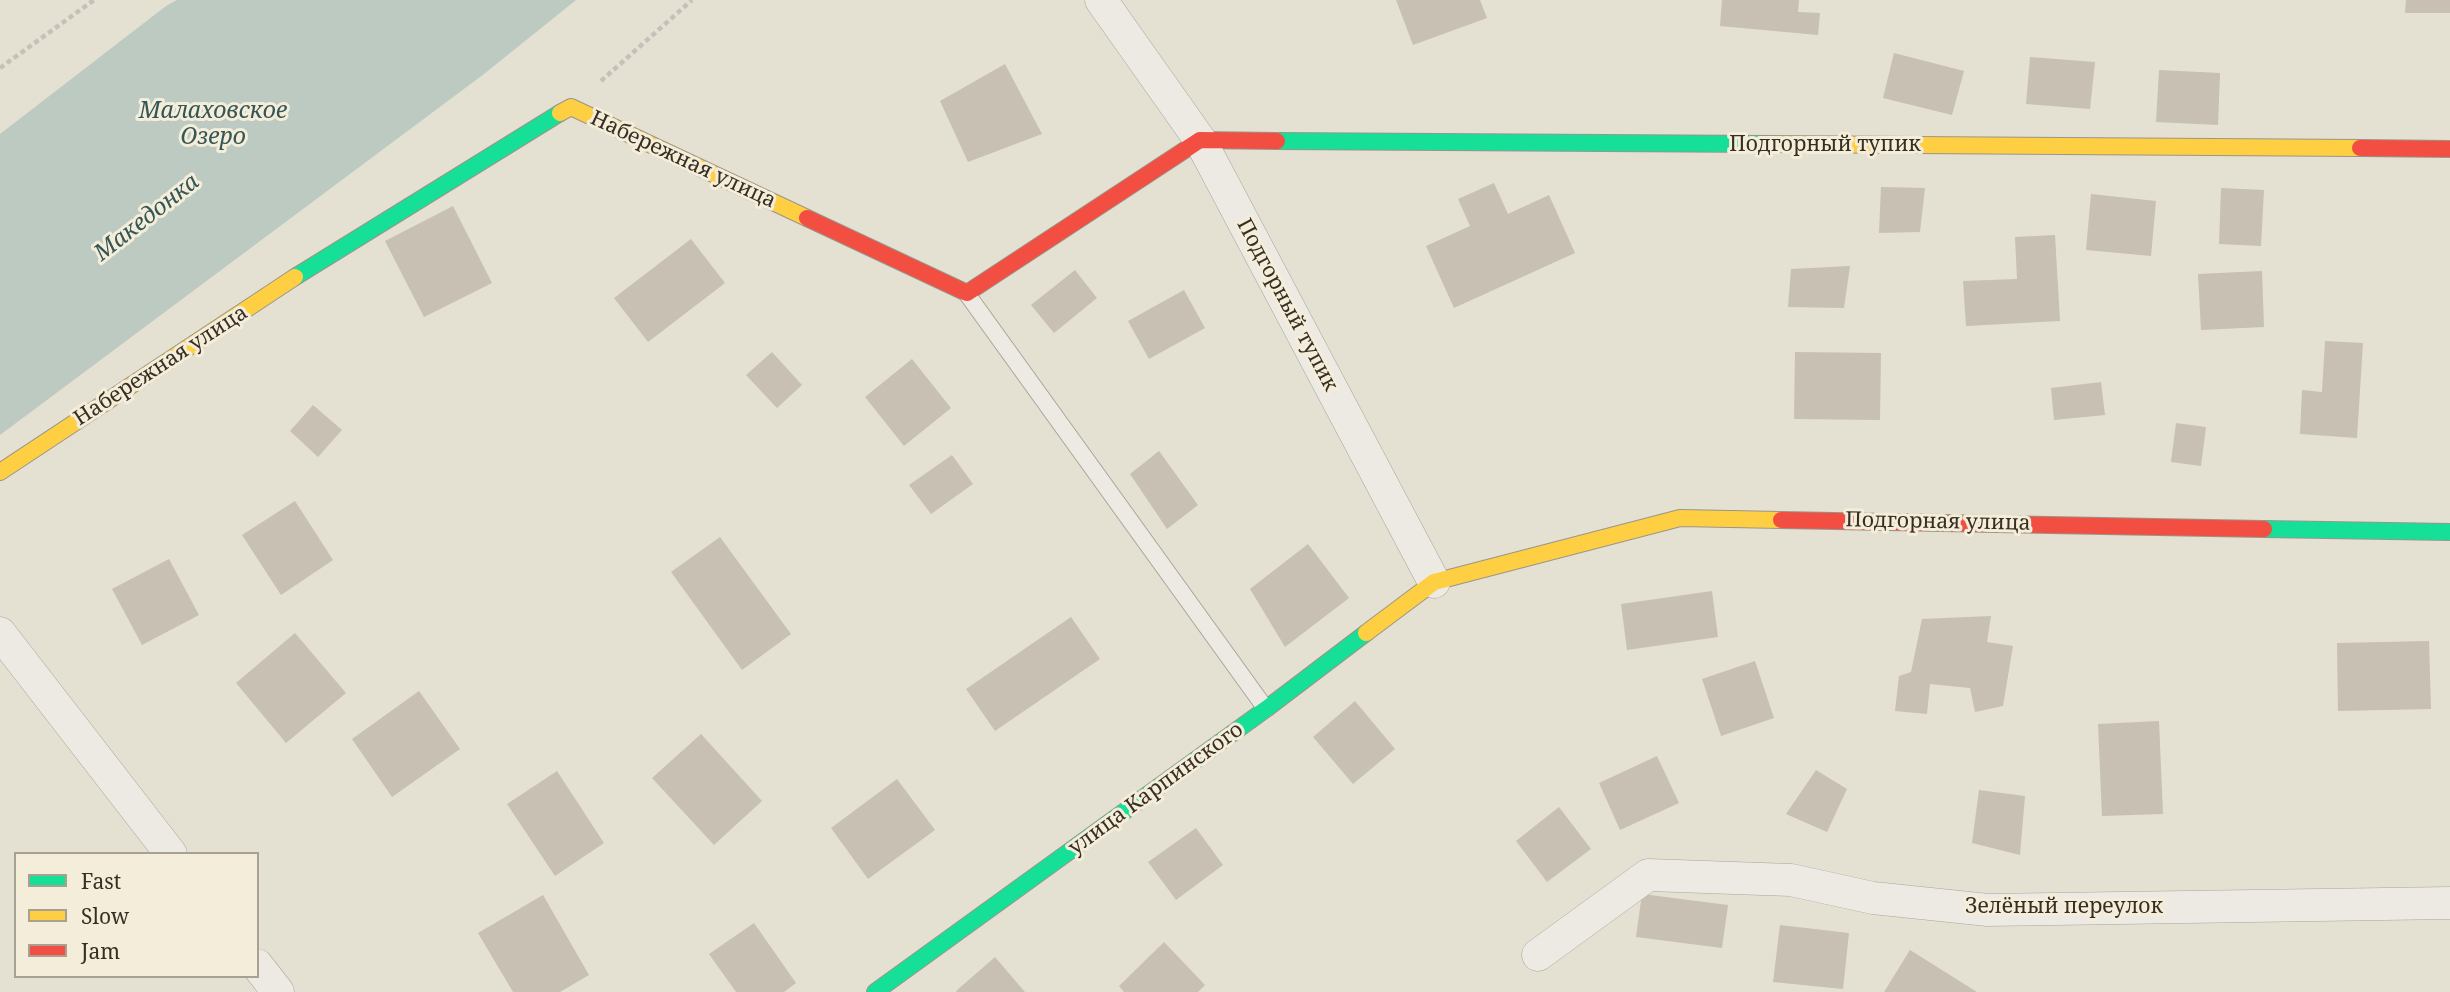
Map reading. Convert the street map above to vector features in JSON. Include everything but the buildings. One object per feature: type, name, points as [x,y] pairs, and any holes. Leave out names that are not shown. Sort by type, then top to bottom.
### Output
[{"type":"street","name":"Подгорный тупик","points":[[1101,0],[1200,140],[1434,582]]},
{"type":"street","name":"Набережная улица","points":[[0,472],[333,253],[571,107],[967,293]]},
{"type":"street","name":"Подгорный тупик","points":[[1200,140],[2450,149]]},
{"type":"street","points":[[967,293],[1200,140]]},
{"type":"street","name":"Подгорная улица","points":[[1434,582],[1680,517],[2450,532]]},
{"type":"street","name":"улица Карпинского","points":[[875,992],[1266,709],[1434,582]]},
{"type":"street","points":[[0,632],[169,852]]},
{"type":"street","name":"Зелёный переулок","points":[[1538,955],[1648,875],[1791,880],[1873,898],[1988,910],[2450,903]]},
{"type":"street","points":[[259,968],[278,992]]},
{"type":"lane","points":[[967,293],[1266,709]]},
{"type":"path","points":[[0,68],[94,0]]},
{"type":"path","points":[[571,107],[692,0]]},
{"type":"water","name":"Малаховское Озеро","points":[[177,0],[576,0],[484,74],[0,435],[0,134]]},
{"type":"traffic: fast","points":[[295,277],[560,113]]},
{"type":"traffic: fast","points":[[1277,141],[1766,144]]},
{"type":"traffic: fast","points":[[2264,529],[2450,532]]},
{"type":"traffic: fast","points":[[875,992],[1266,709],[1366,633]]},
{"type":"traffic: slow","points":[[560,113],[571,107],[807,218]]},
{"type":"traffic: slow","points":[[1766,144],[2360,148]]},
{"type":"traffic: slow","points":[[0,472],[295,277]]},
{"type":"traffic: slow","points":[[1366,633],[1434,582],[1680,518],[1781,520]]},
{"type":"traffic: jam","points":[[807,218],[967,293],[1200,140],[1277,141]]},
{"type":"traffic: jam","points":[[2360,148],[2450,149]]},
{"type":"traffic: jam","points":[[1781,520],[2264,529]]},
{"type":"water label","name":"Македонка","points":[[147,218]]}]
